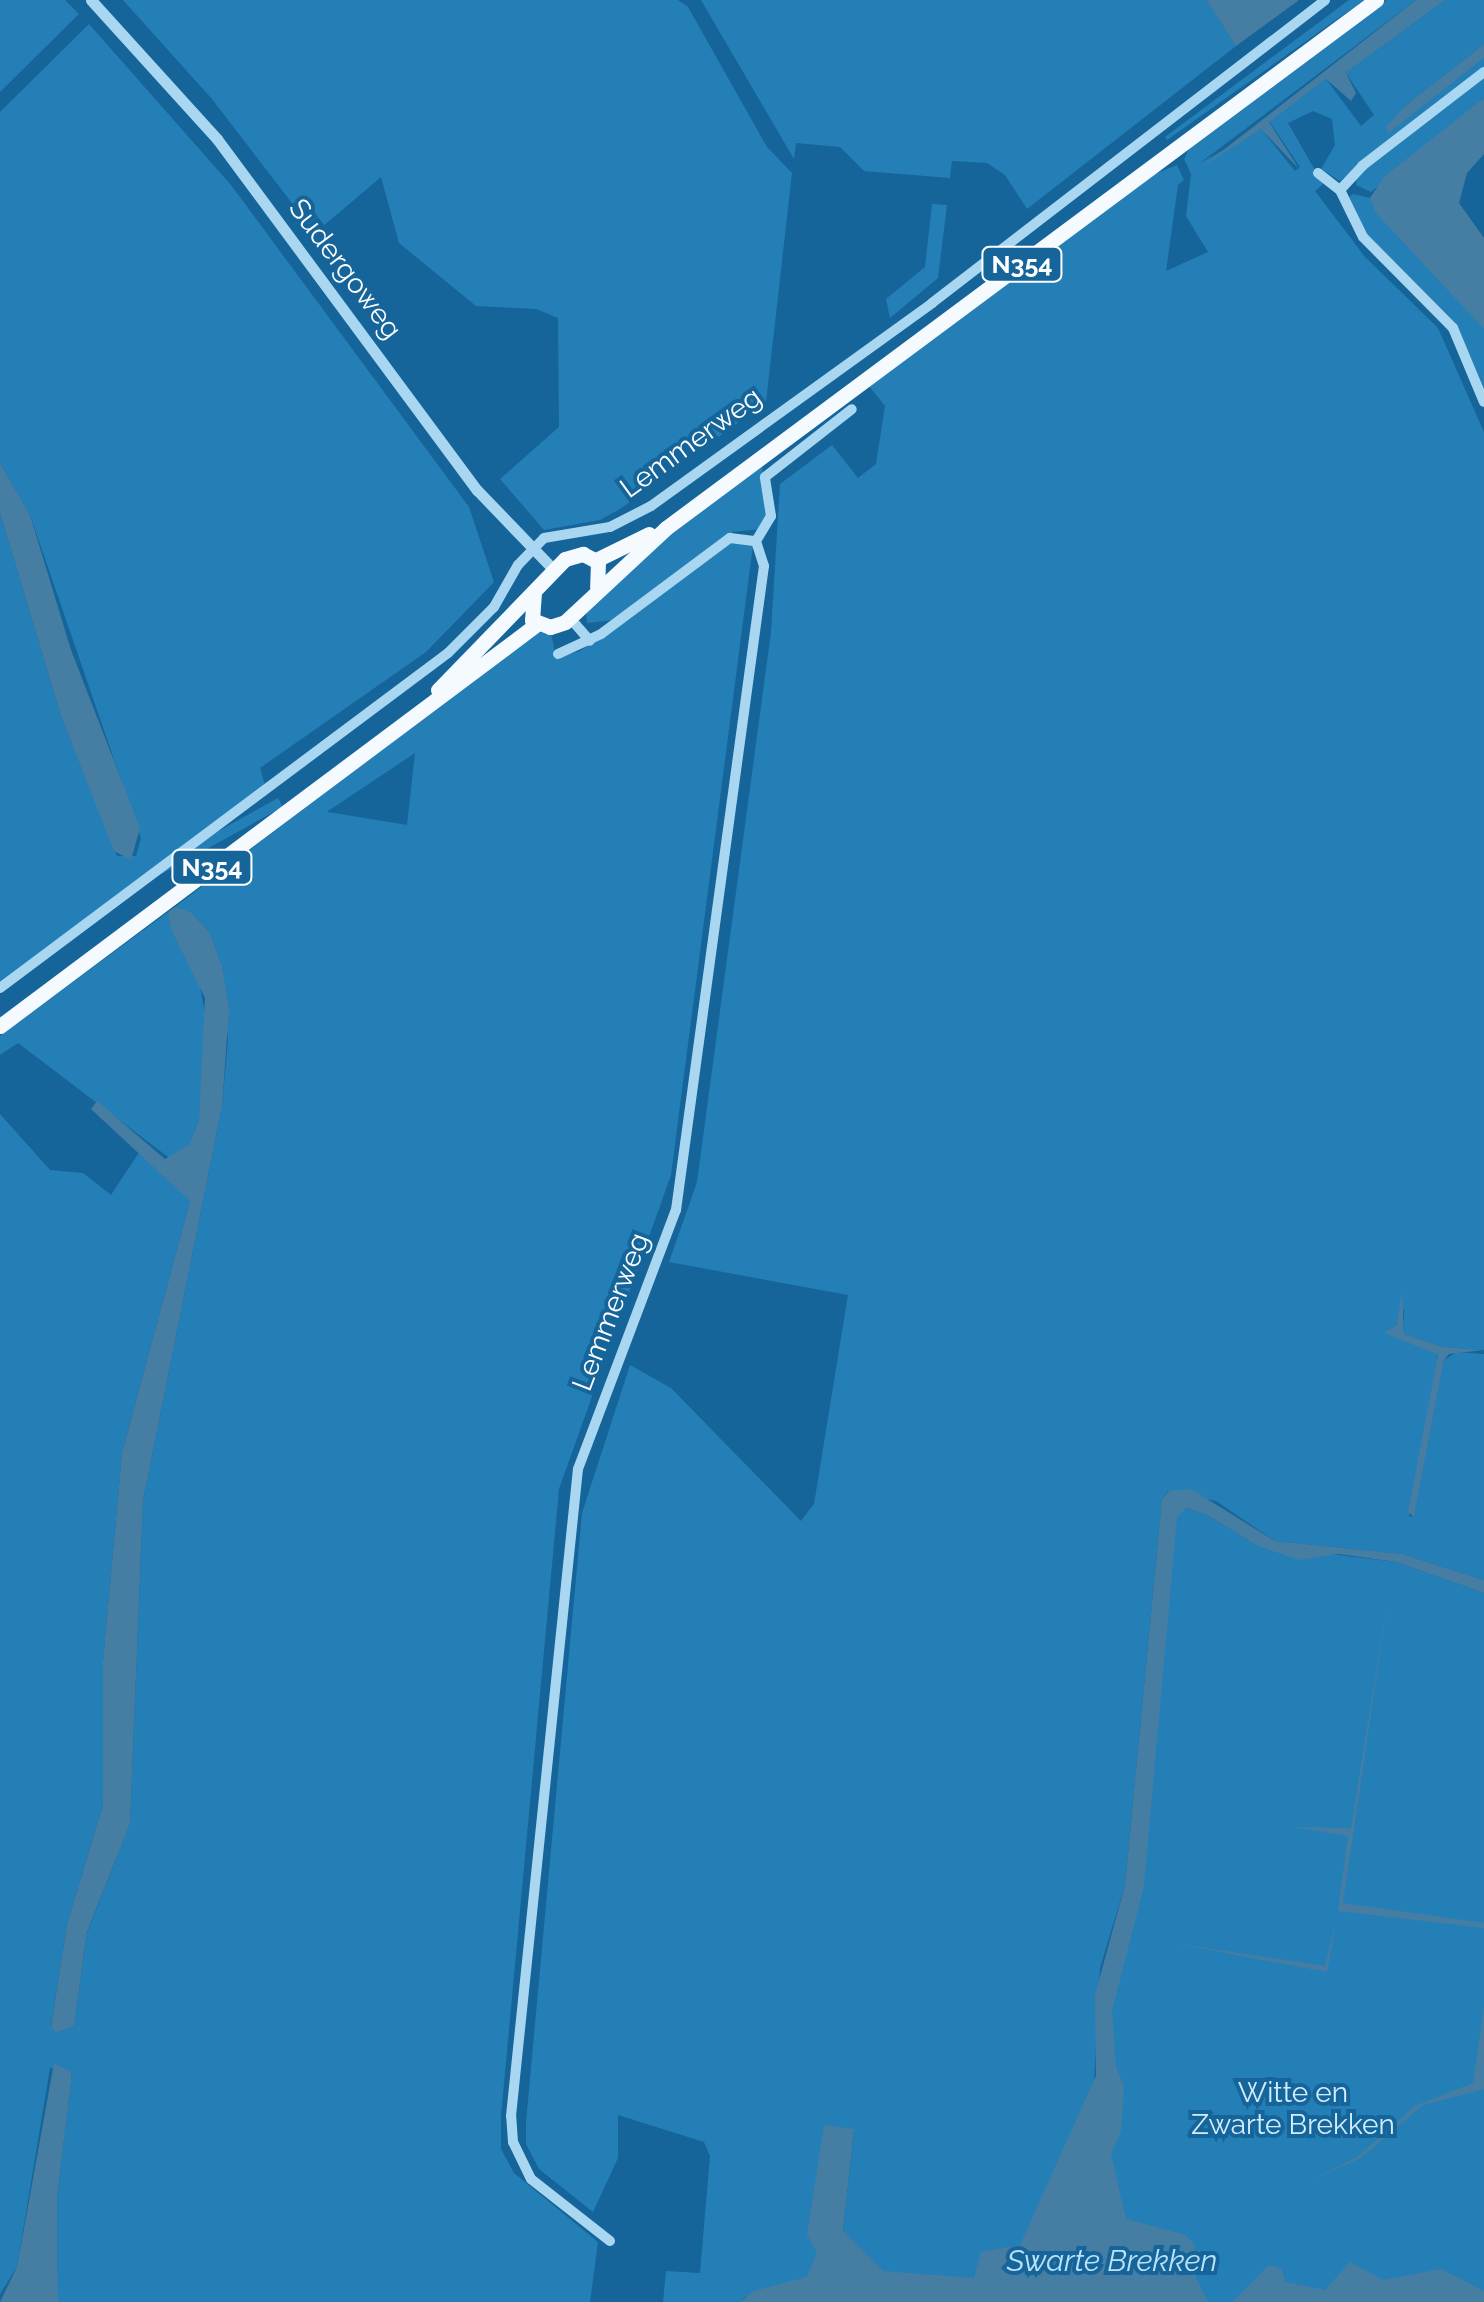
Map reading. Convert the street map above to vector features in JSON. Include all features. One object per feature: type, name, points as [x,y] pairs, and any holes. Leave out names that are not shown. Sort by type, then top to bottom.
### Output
[{"type":"main road","name":"Lemmerweg","points":[[597,591],[666,528],[1376,0]]},
{"type":"main road","name":"Lemmerweg","points":[[596,560],[666,528]]},
{"type":"main road","name":"N354","points":[[424,708],[554,570],[574,555],[596,560]]},
{"type":"main road","points":[[596,560],[603,572],[597,591]]},
{"type":"main road","name":"N354","points":[[0,1026],[537,624],[557,626],[597,591]]},
{"type":"main road","points":[[534,592],[529,614],[537,624]]},
{"type":"street","name":"Sudergoweg","points":[[91,0],[218,139],[477,490],[554,570]]},
{"type":"street","name":"Lemmerweg","points":[[532,550],[553,534],[604,528],[651,506],[994,257],[1325,0]]},
{"type":"street","points":[[1340,190],[1362,166],[1484,72]]},
{"type":"street","points":[[1318,172],[1340,190],[1363,237],[1454,328],[1484,402]]},
{"type":"street","name":"Lemmerweg","points":[[610,2241],[531,2179],[513,2142],[511,2116],[578,1469],[676,1210],[764,566],[756,541],[770,521],[768,471],[852,409]]},
{"type":"street","points":[[558,654],[590,641],[725,541],[739,535],[756,541]]},
{"type":"street","points":[[0,988],[448,653],[494,608],[532,550]]},
{"type":"street","points":[[570,618],[590,641]]},
{"type":"green space","points":[[0,0],[65,0],[79,14],[0,92]]},
{"type":"green space","points":[[123,0],[678,0],[688,7],[767,147],[792,173],[766,402],[620,509],[600,520],[544,530],[500,479],[559,427],[558,318],[536,309],[476,306],[399,243],[381,177],[315,233],[212,99]]},
{"type":"green space","points":[[701,0],[1206,0],[1236,46],[1027,209],[1005,175],[987,163],[952,161],[950,178],[864,171],[840,147],[796,143],[794,159]]},
{"type":"green space","points":[[1349,0],[1364,0],[1167,140],[1165,137]]},
{"type":"green space","name":"Witte en Zwarte Brekken","points":[[1387,0],[1416,0],[1200,163],[1261,129],[1295,171],[1300,167],[1269,121],[1326,79],[1361,126],[1374,115],[1346,73],[1445,0],[1484,0],[1484,44],[1405,106],[1390,132],[1484,58],[1484,69],[1340,181],[1321,169],[1335,145],[1332,119],[1313,111],[1288,123],[1323,184],[1315,191],[1365,257],[1438,328],[1484,432],[1484,1350],[1443,1347],[1404,1334],[1404,1309],[1395,1328],[1385,1333],[1438,1355],[1409,1517],[1414,1516],[1444,1360],[1457,1352],[1484,1354],[1484,1580],[1402,1554],[1275,1541],[1216,1501],[1168,1491],[1162,1499],[1125,1885],[1100,1968],[1094,2085],[1109,2012],[1174,1513],[1186,1508],[1207,1515],[1256,1545],[1396,1562],[1484,1593],[1484,2302],[747,2302],[746,2296],[740,2302],[663,2302],[666,2271],[700,2273],[710,2156],[704,2142],[618,2115],[618,2158],[593,2212],[539,2169],[526,2144],[526,2122],[582,1513],[630,1365],[671,1388],[801,1521],[814,1504],[848,1295],[669,1262],[697,1182],[771,632],[780,484],[832,445],[858,478],[876,464],[885,406],[869,386],[1152,175],[1177,165],[1184,180],[1178,185],[1166,271],[1208,252],[1186,216],[1191,174],[1184,159],[1190,147]],"holes":[[[854,2130],[843,2231],[813,2230]]]},
{"type":"green space","points":[[89,24],[231,185],[469,507],[494,582],[426,652],[260,768],[265,785],[0,983],[0,513],[61,716],[117,856],[136,856],[141,838],[30,515],[0,463],[0,112]]},
{"type":"green space","points":[[1484,77],[1484,98],[1371,192],[1356,185],[1357,175]]},
{"type":"green space","points":[[1353,194],[1370,198],[1402,241],[1472,308],[1484,329],[1484,394],[1456,326],[1366,235],[1347,199]]},
{"type":"green space","points":[[932,204],[947,205],[938,278],[890,318],[886,299],[925,267]]},
{"type":"green space","points":[[762,465],[768,514],[761,529],[732,532],[613,620],[587,623],[586,609],[638,558]]},
{"type":"green space","points":[[734,541],[753,545],[671,1175],[559,1489],[501,2149],[514,2173],[598,2242],[590,2302],[58,2302],[57,2198],[72,2073],[50,2068],[17,2267],[0,2294],[0,1114],[50,1170],[83,1173],[111,1195],[140,1151],[190,1201],[122,1453],[103,1661],[103,1805],[67,1924],[51,2026],[56,2033],[74,2026],[87,1933],[130,1824],[143,1501],[222,1106],[228,1040],[222,966],[210,933],[191,912],[175,907],[536,632],[551,633],[556,658],[580,651]],"holes":[[[415,753],[407,825],[328,812],[328,811]]]},
{"type":"green space","points":[[278,798],[283,807],[0,964],[0,952]]},
{"type":"green space","points":[[168,912],[198,976],[206,1018],[199,1120],[189,1145],[172,1160],[18,1043],[0,1055],[0,1036]]},
{"type":"water","points":[[1206,0],[1299,0],[1236,46]]},
{"type":"water","points":[[1416,0],[1445,0],[1346,73],[1356,93],[1351,101],[1326,79],[1269,122],[1299,169],[1261,129],[1199,169]]},
{"type":"water","points":[[1484,44],[1484,58],[1389,133],[1386,127],[1405,106]]},
{"type":"water","points":[[1484,98],[1484,154],[1467,173],[1459,203],[1484,238],[1484,329],[1376,213],[1370,198],[1384,177]]},
{"type":"water","points":[[0,463],[30,515],[71,650],[140,828],[131,860],[114,851],[61,716],[0,513]]},
{"type":"water","points":[[175,907],[191,912],[210,933],[222,966],[229,1010],[222,1106],[143,1501],[130,1824],[87,1932],[74,2026],[56,2033],[51,2027],[67,1924],[103,1805],[103,1661],[122,1453],[190,1201],[91,1109],[97,1101],[165,1159],[189,1145],[199,1120],[205,998],[172,931],[168,912]]},
{"type":"water","points":[[1402,1290],[1404,1334],[1443,1347],[1484,1350],[1449,1354],[1444,1360],[1414,1517],[1408,1512],[1438,1355],[1384,1333],[1397,1325]]},
{"type":"water","points":[[1191,1489],[1275,1541],[1402,1554],[1484,1580],[1484,1593],[1396,1562],[1339,1554],[1299,1560],[1256,1545],[1207,1515],[1186,1508],[1177,1517],[1144,1886],[1112,2011],[1116,2067],[1124,2087],[1121,2131],[1111,2154],[1126,2219],[1185,2235],[1195,2245],[1192,2270],[1208,2302],[740,2302],[753,2291],[807,2277],[817,2252],[807,2235],[824,2125],[854,2129],[843,2231],[883,2271],[974,2278],[981,2252],[1020,2245],[1096,2076],[1095,1995],[1125,1885],[1162,1499],[1169,1491]]},
{"type":"water","points":[[1389,1591],[1343,1903],[1484,1923],[1484,1928],[1338,1911],[1348,1836],[1292,1827],[1351,1828]]},
{"type":"water","points":[[1336,1921],[1327,1972],[1172,1943],[1325,1966]]},
{"type":"water","points":[[1484,2006],[1484,2089],[1423,2105],[1361,2158],[1311,2180],[1357,2157],[1415,2106],[1473,2083]]},
{"type":"water","points":[[54,2063],[72,2073],[57,2198],[58,2302],[0,2302],[17,2267]]},
{"type":"water","name":"Swarte Brekken","points":[[1350,2262],[1383,2280],[1441,2269],[1484,2291],[1484,2302],[1232,2302],[1269,2265],[1282,2269],[1285,2282],[1325,2290]]}]
